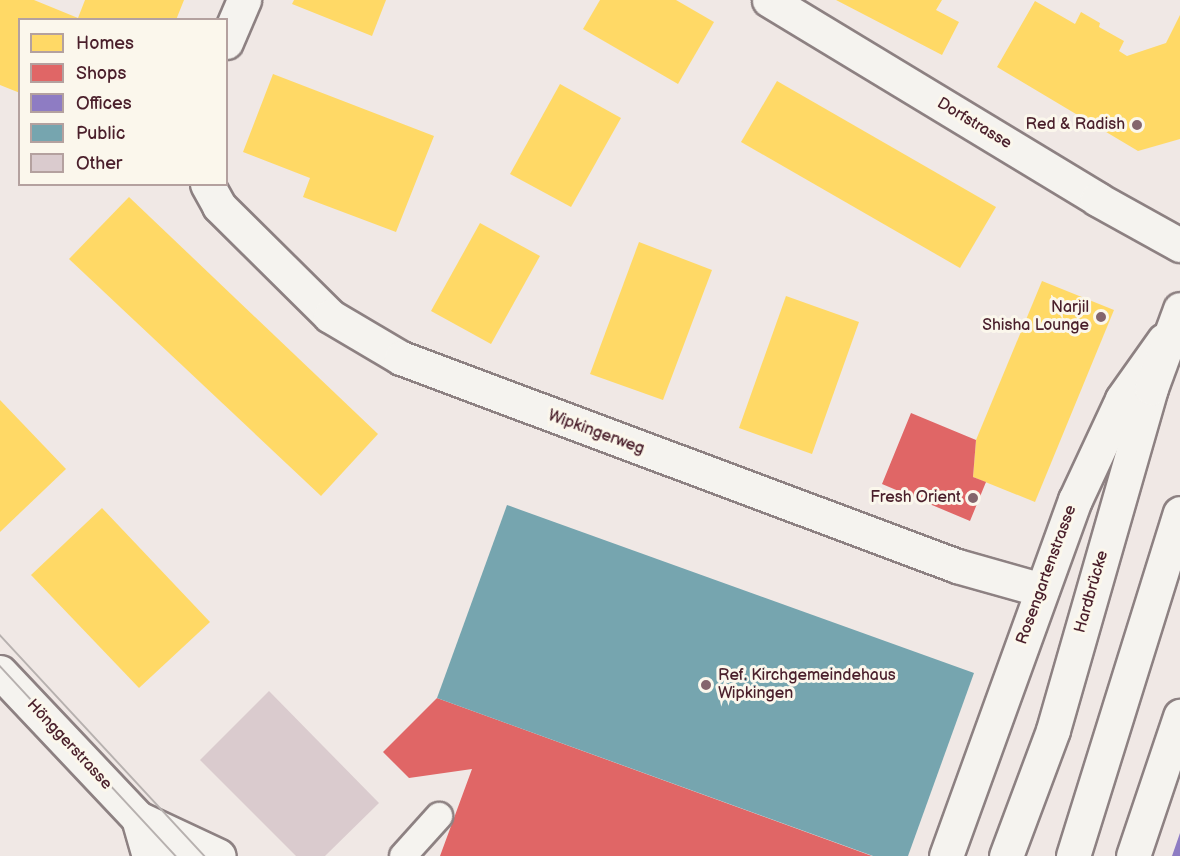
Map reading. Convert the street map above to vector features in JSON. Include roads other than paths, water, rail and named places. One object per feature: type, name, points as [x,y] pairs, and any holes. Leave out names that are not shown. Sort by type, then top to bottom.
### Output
[{"type":"street","points":[[228,37],[244,0]]},
{"type":"street","name":"Dorfstrasse","points":[[769,0],[1096,198],[1180,245]]},
{"type":"street","name":"Wipkingerweg","points":[[208,186],[219,206],[330,316],[401,358],[965,569],[1042,590]]},
{"type":"street","name":"Rosengartenstrasse","points":[[946,856],[1075,500],[1122,399],[1177,318]]},
{"type":"street","name":"Hardbrücke","points":[[1005,856],[1053,730],[1151,388],[1177,318]]},
{"type":"street","points":[[1073,856],[1148,625],[1180,513]]},
{"type":"street","name":"Hönggerstrasse","points":[[0,672],[138,818]]},
{"type":"street","points":[[1133,856],[1180,716]]},
{"type":"street","points":[[138,818],[149,856]]},
{"type":"street","points":[[138,818],[219,856]]},
{"type":"lane","points":[[403,856],[439,816]]},
{"type":"lane","points":[[138,818],[174,856]]},
{"type":"tram line","points":[[0,635],[205,856]]},
{"type":"tram line","points":[[0,666],[176,856]]},
{"type":"place","name":"Red & Radish","points":[[1137,125]]},
{"type":"place","name":"Narjil Shisha Lounge","points":[[1101,317]]},
{"type":"place","name":"Fresh Orient","points":[[973,498]]},
{"type":"place","name":"Ref. Kirchgemeindehaus Wipkingen","points":[[706,685]]}]
